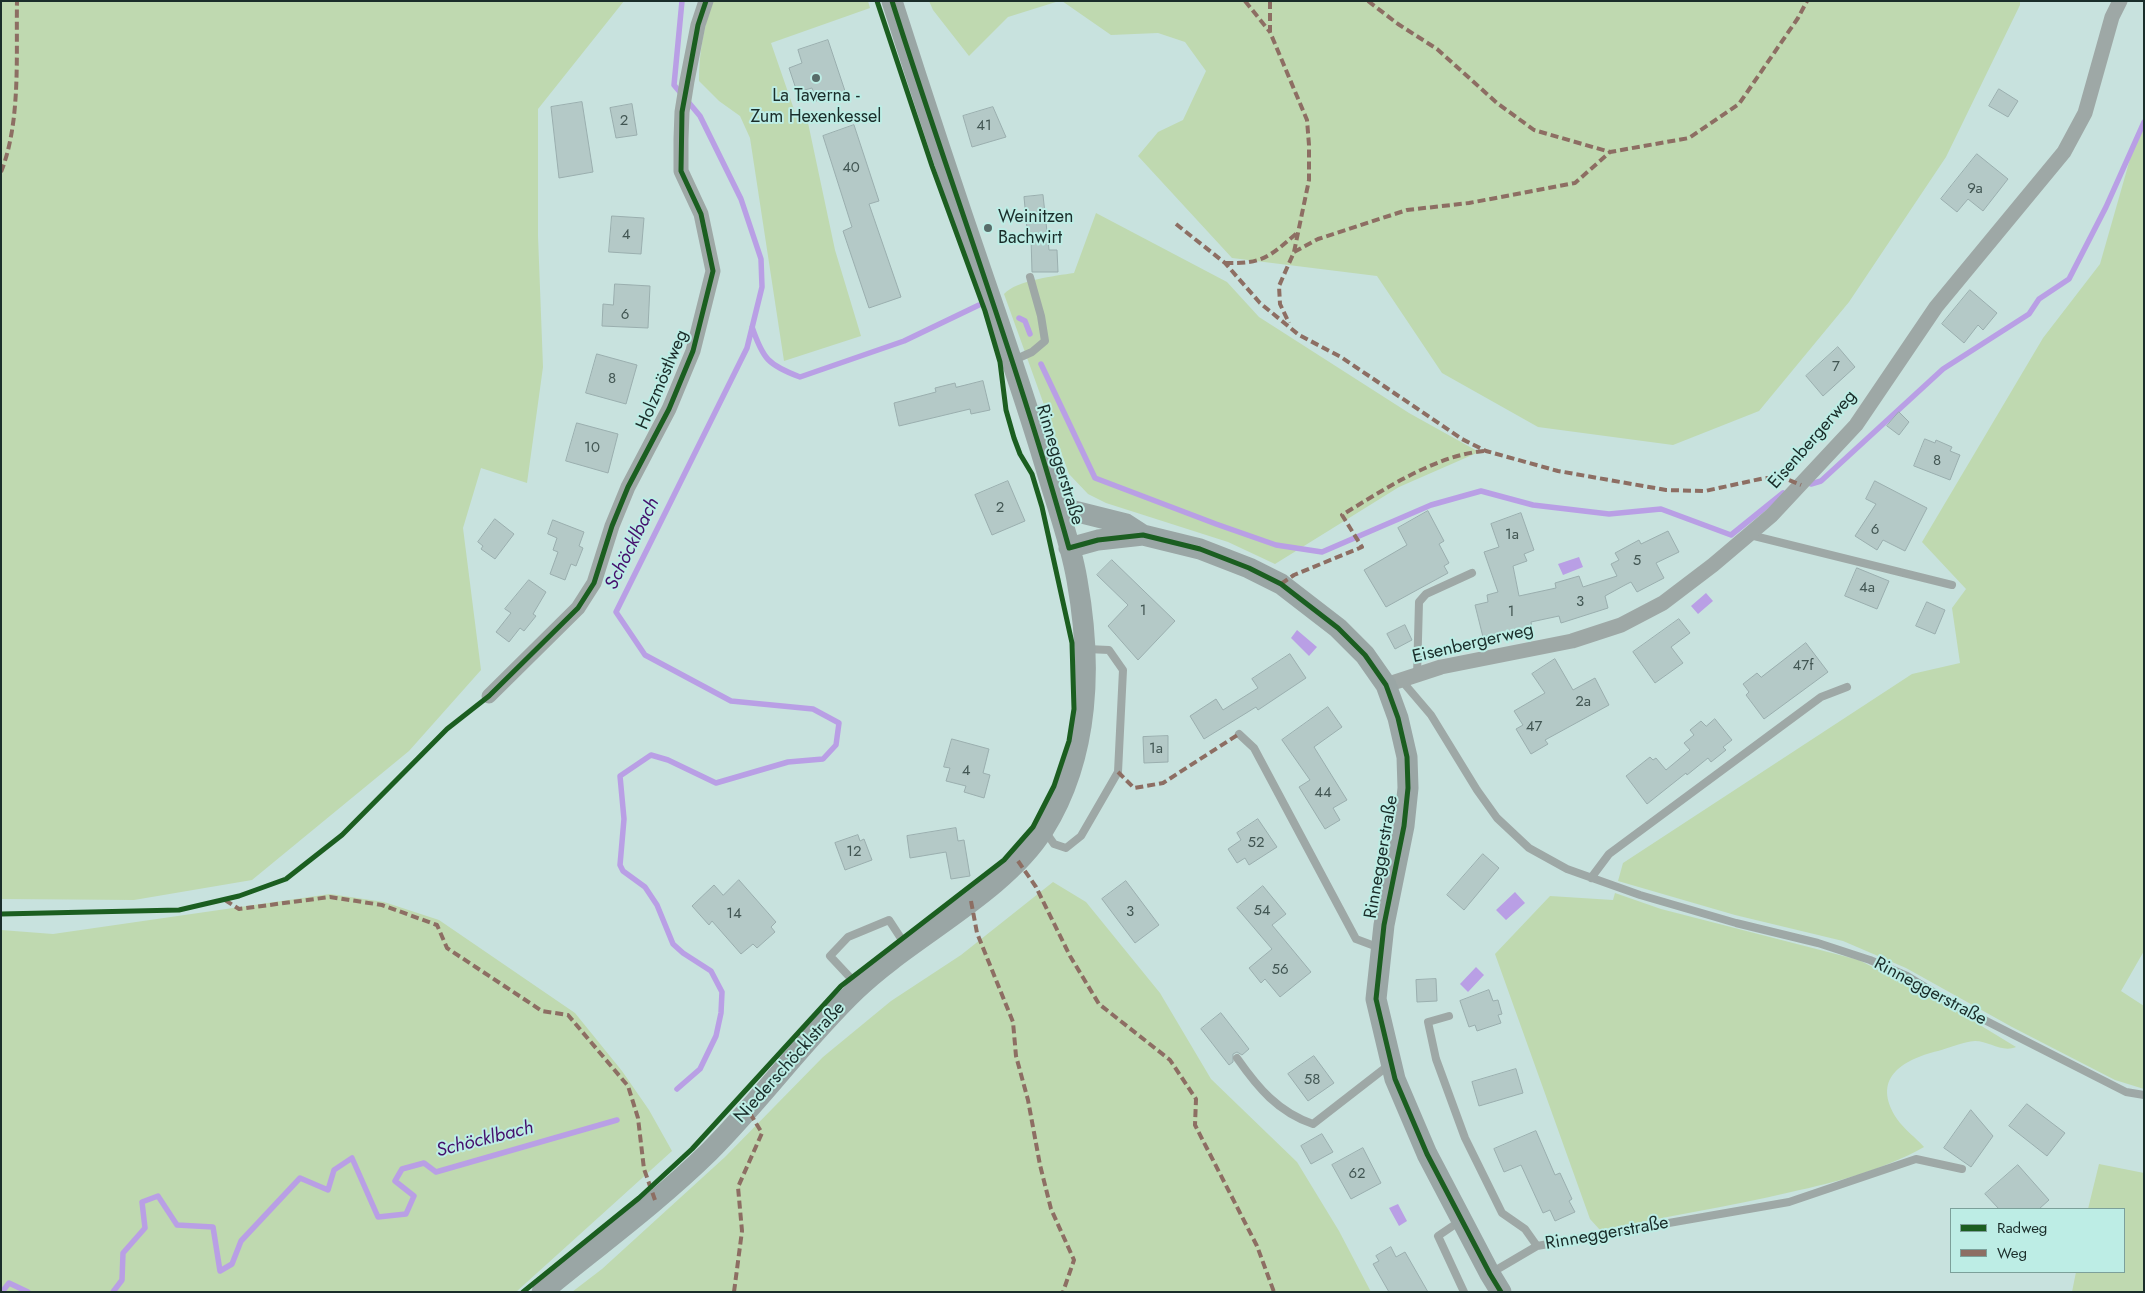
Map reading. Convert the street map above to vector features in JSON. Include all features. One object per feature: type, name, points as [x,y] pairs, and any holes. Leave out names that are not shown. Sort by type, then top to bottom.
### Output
[{"type":"main road","name":"Rinneggerstraße","points":[[892,1],[954,193],[1012,360],[1069,548],[1098,540],[1143,535]]},
{"type":"main road","name":"Rinneggerstraße","points":[[1058,507],[1126,524],[1143,535],[1200,549],[1249,568],[1281,584],[1338,628],[1365,655],[1402,680],[1398,718],[1408,757],[1408,788],[1404,826],[1384,925],[1376,999],[1395,1079],[1427,1154],[1490,1274],[1502,1292]]},
{"type":"main road","name":"Niederschöcklstraße","points":[[542,1292],[709,1152],[827,1018],[859,987],[993,884],[1029,849],[1044,830],[1060,800],[1076,755],[1082,723],[1085,649],[1077,579],[1069,548]]},
{"type":"street","name":"Holzmöstlweg","points":[[489,696],[578,608],[594,583],[612,526],[628,487],[669,409],[693,351],[713,271],[701,214],[681,171],[682,112],[698,25],[706,1]]},
{"type":"street","name":"Eisenbergerweg","points":[[1402,680],[1441,667],[1572,641],[1621,625],[1662,603],[1750,535],[1772,515],[1856,425],[1936,307],[2064,152],[2085,113],[2112,17],[2120,1]]},
{"type":"lane","points":[[1012,360],[1032,352],[1045,341],[1041,316],[1030,277]]},
{"type":"lane","points":[[1750,535],[1952,585]]},
{"type":"lane","points":[[1402,680],[1419,602],[1426,594],[1472,573]]},
{"type":"lane","points":[[1044,830],[1054,844],[1066,848],[1081,836],[1118,772],[1123,670],[1109,650],[1085,649]]},
{"type":"lane","name":"Rinneggerstraße","points":[[1402,680],[1431,715],[1477,790],[1497,818],[1529,848],[1566,869],[1640,895],[1736,923],[1818,943],[1870,960],[1907,976],[1951,1003],[2126,1092],[2144,1095]]},
{"type":"lane","points":[[1591,878],[1609,854],[1821,697],[1847,687]]},
{"type":"lane","points":[[1239,734],[1254,748],[1356,939],[1382,948]]},
{"type":"lane","points":[[859,987],[830,956],[848,937],[889,920],[908,948]]},
{"type":"lane","points":[[1449,1016],[1428,1022],[1436,1059],[1465,1138],[1502,1213],[1525,1228],[1537,1246]]},
{"type":"lane","points":[[1237,1058],[1255,1084],[1292,1117],[1314,1124],[1391,1063]]},
{"type":"lane","name":"Rinneggerstraße","points":[[1490,1274],[1537,1246],[1790,1202],[1916,1159],[1962,1169]]},
{"type":"lane","points":[[1462,1220],[1438,1236],[1464,1292]]},
{"type":"green space","points":[[1,1],[624,1],[538,109],[538,236],[543,367],[527,483],[481,468],[463,528],[481,670],[409,751],[252,880],[134,900],[1,899]]},
{"type":"green space","points":[[712,1],[868,1],[870,8],[771,43],[798,121],[807,118],[835,250],[861,336],[784,361],[750,138],[740,116],[719,101],[699,81],[703,40]]},
{"type":"green space","points":[[929,1],[1059,1],[1008,17],[969,56],[933,10]]},
{"type":"green space","points":[[1062,1],[2020,1],[2020,5],[1946,157],[1849,302],[1759,411],[1673,445],[1538,427],[1442,373],[1377,276],[1232,258],[1138,156],[1158,132],[1183,120],[1206,71],[1185,42],[1158,33],[1111,35]]},
{"type":"green space","points":[[2144,128],[2144,951],[2121,991],[2144,1006],[2144,1089],[2115,1080],[2012,1027],[1906,968],[1843,941],[1735,915],[1618,881],[1623,863],[1912,674],[1960,663],[1952,608],[1966,589],[1922,542],[2043,338],[2100,264],[2132,152]]},
{"type":"green space","points":[[1096,213],[1227,282],[1259,317],[1409,413],[1479,452],[1399,487],[1275,564],[1228,542],[1106,503],[1088,494],[1069,474],[1004,294],[1010,289],[1027,282],[1074,273]]},
{"type":"green space","points":[[1053,882],[1086,902],[1160,993],[1211,1079],[1297,1162],[1339,1231],[1371,1292],[572,1292],[602,1269],[725,1157],[823,1057],[891,1001],[961,955]]},
{"type":"green space","points":[[1615,893],[1661,909],[1859,960],[1952,1008],[2016,1047],[2006,1049],[1975,1041],[1912,1060],[1894,1073],[1889,1082],[1887,1093],[1890,1105],[1900,1123],[1924,1147],[1908,1155],[1876,1169],[1808,1188],[1600,1230],[1590,1219],[1495,954],[1550,896],[1613,900]]},
{"type":"green space","points":[[330,894],[384,902],[439,920],[575,1013],[622,1071],[649,1110],[672,1151],[516,1292],[1,1292],[1,930],[53,934]]},
{"type":"green space","points":[[2099,1164],[2144,1173],[2144,1292],[2072,1292],[2076,1273],[2125,1273],[2125,1208],[2088,1208]]},
{"type":"shaded area","points":[[1579,557],[1583,567],[1563,575],[1558,564]]},
{"type":"shaded area","points":[[1706,593],[1713,601],[1698,614],[1691,606]]},
{"type":"shaded area","points":[[1297,630],[1317,647],[1309,656],[1291,638]]},
{"type":"shaded area","points":[[1515,892],[1525,903],[1506,920],[1496,910]]},
{"type":"shaded area","points":[[1476,967],[1484,975],[1468,992],[1460,984]]},
{"type":"shaded area","points":[[1398,1204],[1407,1221],[1399,1226],[1389,1208]]},
{"type":"building","name":"La Taverna - Zum Hexenkessel","points":[[828,40],[845,91],[816,101],[812,88],[797,92],[789,68],[802,63],[798,50]]},
{"type":"building","points":[[1999,89],[2018,101],[2008,117],[1989,106]]},
{"type":"building","points":[[582,102],[593,172],[559,178],[551,107]]},
{"type":"building","points":[[632,104],[637,135],[616,138],[610,108]]},
{"type":"building","points":[[993,107],[1006,137],[972,147],[963,116]]},
{"type":"building","points":[[854,125],[879,201],[869,204],[901,297],[869,308],[843,231],[852,227],[823,136]]},
{"type":"building","points":[[1977,154],[2008,179],[1983,211],[1968,199],[1957,212],[1941,199]]},
{"type":"building","points":[[1043,195],[1049,250],[1057,250],[1058,272],[1032,272],[1031,238],[1028,239],[1024,197]]},
{"type":"building","points":[[612,216],[644,218],[641,254],[609,252]]},
{"type":"building","points":[[615,284],[650,286],[648,328],[602,326],[603,304],[613,305]]},
{"type":"building","points":[[1970,290],[1997,313],[1983,330],[1978,325],[1964,343],[1942,324]]},
{"type":"building","points":[[1838,347],[1855,367],[1823,396],[1806,376]]},
{"type":"building","points":[[597,354],[637,365],[626,404],[586,393]]},
{"type":"building","points":[[983,381],[990,410],[971,414],[970,409],[899,426],[894,403],[936,392],[935,388],[955,383],[956,387]]},
{"type":"building","points":[[1899,412],[1909,422],[1899,435],[1887,426]]},
{"type":"building","points":[[577,423],[618,434],[608,473],[566,461]]},
{"type":"building","points":[[1925,439],[1935,443],[1936,440],[1952,447],[1950,451],[1960,455],[1950,480],[1914,466]]},
{"type":"building","points":[[1008,481],[1025,521],[992,535],[975,495]]},
{"type":"building","points":[[1875,481],[1927,508],[1905,551],[1883,540],[1877,550],[1855,536],[1876,504],[1866,499]]},
{"type":"building","points":[[1428,511],[1444,541],[1439,544],[1449,563],[1444,566],[1448,573],[1386,607],[1364,570],[1407,545],[1398,528]]},
{"type":"building","points":[[1521,513],[1534,550],[1524,554],[1527,561],[1513,566],[1519,596],[1556,588],[1555,583],[1579,576],[1583,587],[1617,576],[1611,564],[1619,560],[1615,553],[1639,540],[1641,544],[1668,531],[1679,552],[1656,563],[1664,578],[1637,592],[1631,582],[1605,596],[1608,608],[1561,623],[1559,616],[1531,622],[1532,627],[1483,637],[1475,605],[1488,602],[1487,595],[1498,592],[1484,552],[1499,547],[1491,524]]},
{"type":"building","points":[[495,519],[514,534],[495,559],[481,549],[483,546],[478,542]]},
{"type":"building","points":[[553,520],[584,532],[579,546],[583,548],[576,566],[571,564],[565,580],[550,574],[558,552],[553,550],[557,538],[548,534]]},
{"type":"building","points":[[1112,560],[1175,621],[1138,660],[1108,626],[1128,605],[1097,575]]},
{"type":"building","points":[[1857,568],[1889,581],[1877,609],[1845,596]]},
{"type":"building","points":[[529,580],[546,592],[533,614],[536,616],[524,631],[520,628],[509,642],[496,632],[511,613],[505,609]]},
{"type":"building","points":[[1927,602],[1945,610],[1935,634],[1916,626]]},
{"type":"building","points":[[1679,619],[1690,633],[1671,647],[1683,663],[1655,683],[1633,652]]},
{"type":"building","points":[[1405,625],[1412,640],[1395,649],[1387,634]]},
{"type":"building","points":[[1806,643],[1828,672],[1764,719],[1746,695],[1749,692],[1743,684],[1757,673],[1761,677]]},
{"type":"building","points":[[1290,654],[1306,678],[1258,710],[1256,707],[1204,739],[1190,716],[1216,699],[1223,710],[1258,688],[1252,679]]},
{"type":"building","points":[[1555,659],[1573,690],[1595,678],[1609,705],[1545,740],[1548,744],[1531,754],[1516,729],[1523,725],[1514,711],[1545,693],[1532,674]]},
{"type":"building","points":[[1328,707],[1342,727],[1314,747],[1347,800],[1333,808],[1340,820],[1325,829],[1299,787],[1310,780],[1282,740]]},
{"type":"building","points":[[1715,719],[1732,740],[1723,747],[1726,750],[1711,762],[1708,758],[1687,775],[1686,773],[1647,804],[1626,776],[1650,757],[1653,760],[1656,758],[1666,770],[1690,750],[1684,743],[1694,735],[1690,730],[1701,721],[1706,726]]},
{"type":"building","points":[[1168,736],[1168,762],[1144,763],[1143,737]]},
{"type":"building","points":[[952,739],[989,749],[983,773],[990,775],[984,798],[964,792],[966,786],[946,781],[950,768],[944,767]]},
{"type":"building","points":[[1258,819],[1277,847],[1249,865],[1245,858],[1237,863],[1228,849],[1241,840],[1237,833]]},
{"type":"building","points":[[956,828],[958,841],[964,840],[970,876],[951,879],[946,852],[910,858],[907,836]]},
{"type":"building","points":[[858,835],[860,841],[864,839],[872,860],[845,870],[835,843]]},
{"type":"building","points":[[1483,854],[1499,868],[1464,910],[1447,895]]},
{"type":"building","points":[[739,880],[776,922],[771,927],[775,932],[757,948],[753,944],[741,954],[712,921],[709,925],[692,906],[714,885],[723,895]]},
{"type":"building","points":[[1126,881],[1159,925],[1135,943],[1102,899]]},
{"type":"building","points":[[1263,886],[1286,914],[1272,925],[1311,972],[1280,997],[1265,979],[1261,983],[1249,968],[1272,949],[1237,908]]},
{"type":"building","points":[[1436,979],[1437,1001],[1417,1002],[1416,980]]},
{"type":"building","points":[[1489,990],[1493,1001],[1498,1000],[1502,1014],[1498,1015],[1501,1023],[1477,1031],[1475,1025],[1469,1027],[1460,1001]]},
{"type":"building","points":[[1221,1013],[1249,1049],[1242,1055],[1237,1052],[1233,1054],[1233,1062],[1229,1065],[1201,1029]]},
{"type":"building","points":[[1314,1056],[1334,1083],[1308,1101],[1288,1074]]},
{"type":"building","points":[[1516,1069],[1523,1093],[1479,1106],[1472,1082]]},
{"type":"building","points":[[2027,1104],[2065,1133],[2047,1156],[2009,1126]]},
{"type":"building","points":[[1971,1110],[1993,1136],[1971,1167],[1944,1148]]},
{"type":"building","points":[[1536,1131],[1555,1175],[1560,1173],[1572,1199],[1569,1201],[1575,1212],[1555,1221],[1550,1210],[1543,1213],[1521,1165],[1504,1172],[1494,1149]]},
{"type":"building","points":[[1322,1134],[1333,1152],[1311,1164],[1301,1146]]},
{"type":"building","points":[[1363,1148],[1381,1183],[1351,1199],[1332,1165]]},
{"type":"building","points":[[2018,1165],[2049,1200],[2040,1208],[1998,1208],[1985,1194]]},
{"type":"building","points":[[1391,1247],[1396,1257],[1405,1252],[1428,1292],[1389,1292],[1373,1264],[1379,1261],[1376,1256]]},
{"type":"waterway","name":"Schöcklbach","points":[[677,1089],[700,1069],[716,1036],[721,1013],[722,992],[711,971],[683,953],[673,944],[657,905],[645,887],[623,871],[620,865],[624,819],[620,776],[651,755],[668,760],[716,783],[788,762],[823,759],[836,745],[839,723],[813,709],[731,701],[645,655],[616,612],[747,348],[762,287],[761,259],[741,199],[700,116],[674,85],[682,1]]},
{"type":"waterway","points":[[1811,484],[1821,481],[1943,369],[2029,314],[2039,299],[2069,279],[2106,207],[2144,122]]},
{"type":"waterway","points":[[752,327],[760,347],[768,359],[781,369],[800,377],[904,341],[979,305]]},
{"type":"waterway","points":[[1019,318],[1025,321],[1030,334]]},
{"type":"waterway","points":[[1041,364],[1095,478],[1276,545],[1322,552],[1431,505],[1481,491],[1533,505],[1609,514],[1661,509],[1731,535],[1783,493]]},
{"type":"waterway","name":"Schöcklbach","points":[[113,1292],[122,1280],[123,1253],[145,1228],[142,1202],[158,1196],[177,1225],[213,1227],[220,1271],[232,1264],[241,1241],[300,1178],[328,1190],[334,1170],[352,1158],[378,1217],[406,1214],[414,1196],[395,1181],[402,1169],[424,1163],[436,1172],[617,1120]]},
{"type":"waterway","points":[[2,1292],[9,1283],[28,1292]]},
{"type":"marked path","points":[[1,172],[12,132],[15,110],[17,1]]},
{"type":"marked path","points":[[1245,1],[1270,32]]},
{"type":"marked path","points":[[1270,1],[1270,32],[1307,120],[1309,145],[1309,180],[1294,252],[1279,286],[1280,304],[1289,323]]},
{"type":"marked path","points":[[1368,1],[1398,24],[1437,49],[1497,103],[1534,130],[1610,152],[1689,138],[1739,104],[1798,18],[1807,1]]},
{"type":"marked path","points":[[1294,252],[1318,239],[1407,210],[1469,203],[1575,183],[1610,152]]},
{"type":"marked path","points":[[1176,224],[1225,263],[1260,303],[1299,335],[1341,357],[1462,439],[1486,451],[1558,471],[1666,490],[1705,491],[1765,478],[1784,478],[1801,485]]},
{"type":"marked path","points":[[1225,263],[1248,262],[1265,257],[1297,233]]},
{"type":"marked path","points":[[1281,584],[1294,575],[1362,547],[1342,515],[1392,485],[1429,466],[1447,459],[1484,451]]},
{"type":"marked path","points":[[1118,772],[1134,788],[1163,783],[1239,734]]},
{"type":"marked path","points":[[1018,861],[1036,887],[1070,956],[1099,1004],[1170,1060],[1196,1099],[1195,1125],[1257,1246],[1274,1292]]},
{"type":"marked path","points":[[225,900],[239,909],[330,897],[382,905],[437,925],[447,948],[542,1011],[568,1015],[628,1086],[638,1118],[644,1169],[655,1200]]},
{"type":"marked path","points":[[971,901],[977,933],[1013,1022],[1016,1056],[1028,1100],[1040,1165],[1051,1209],[1074,1260],[1063,1292]]},
{"type":"marked path","points":[[734,1292],[742,1231],[738,1187],[762,1133],[748,1110]]},
{"type":"cycle path","points":[[1,914],[179,910],[239,896],[286,879],[342,835],[447,729],[489,696],[578,608],[594,583],[612,526],[628,487],[669,409],[693,351],[713,271],[701,214],[681,171],[682,112],[698,25],[706,1]]},
{"type":"cycle path","points":[[523,1292],[639,1198],[692,1149],[841,986],[1004,860],[1033,827],[1054,786],[1069,741],[1074,709],[1072,643],[1042,507],[1032,474],[1020,454],[1014,438],[1006,410],[1000,362],[985,311],[932,166],[877,1]]},
{"type":"cycle path","points":[[892,1],[1006,342],[1069,548],[1098,540],[1143,535],[1200,549],[1249,568],[1281,584],[1338,628],[1365,655],[1386,685],[1398,718],[1407,757],[1408,788],[1404,826],[1384,925],[1376,999],[1395,1079],[1427,1154],[1501,1292]]},
{"type":"place","name":"La Taverna - Zum Hexenkessel","points":[[816,78]]},
{"type":"place","name":"Weinitzen Bachwirt","points":[[988,228]]}]
